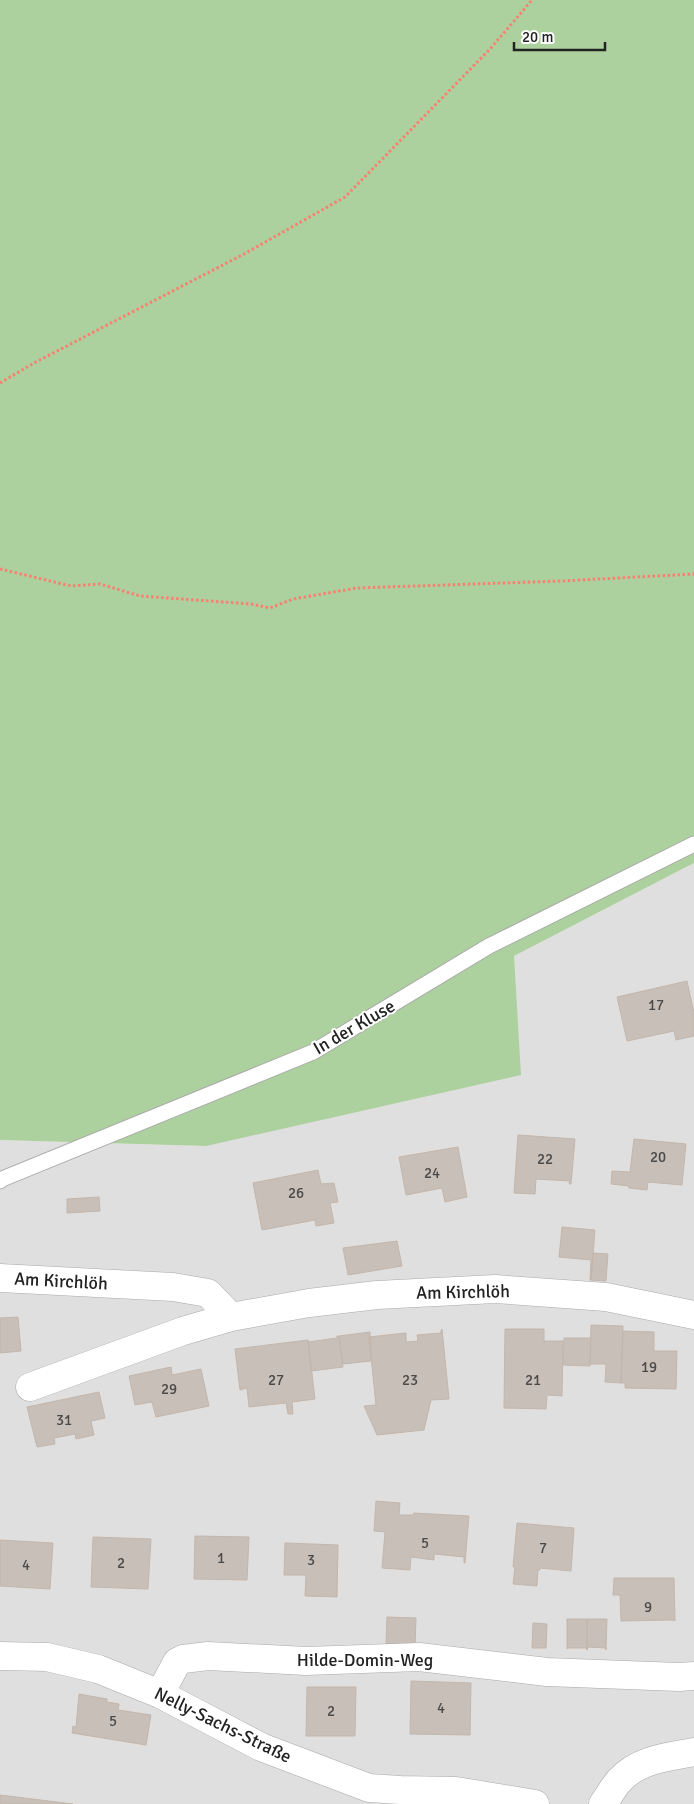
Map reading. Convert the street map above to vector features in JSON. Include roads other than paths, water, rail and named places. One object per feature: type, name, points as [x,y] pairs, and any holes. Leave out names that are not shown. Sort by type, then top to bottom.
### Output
[{"type":"street","name":"Am Kirchlöh","points":[[0,1278],[173,1287],[208,1293],[231,1317]]},
{"type":"street","name":"Am Kirchlöh","points":[[30,1387],[183,1331],[231,1317],[309,1303],[377,1295],[495,1289],[606,1298],[694,1315]]},
{"type":"street","name":"Nelly-Sachs-Straße","points":[[0,1656],[47,1657],[98,1669],[160,1694],[261,1747],[369,1788],[456,1791],[535,1804]]},
{"type":"street","name":"Hilde-Domin-Weg","points":[[160,1694],[177,1662],[183,1659],[208,1656],[306,1661],[420,1657],[547,1672],[687,1677]]},
{"type":"street","points":[[603,1804],[620,1781],[648,1760],[694,1752]]},
{"type":"lane","name":"In der Kluse","points":[[0,1181],[313,1052],[489,946],[694,844]]}]
